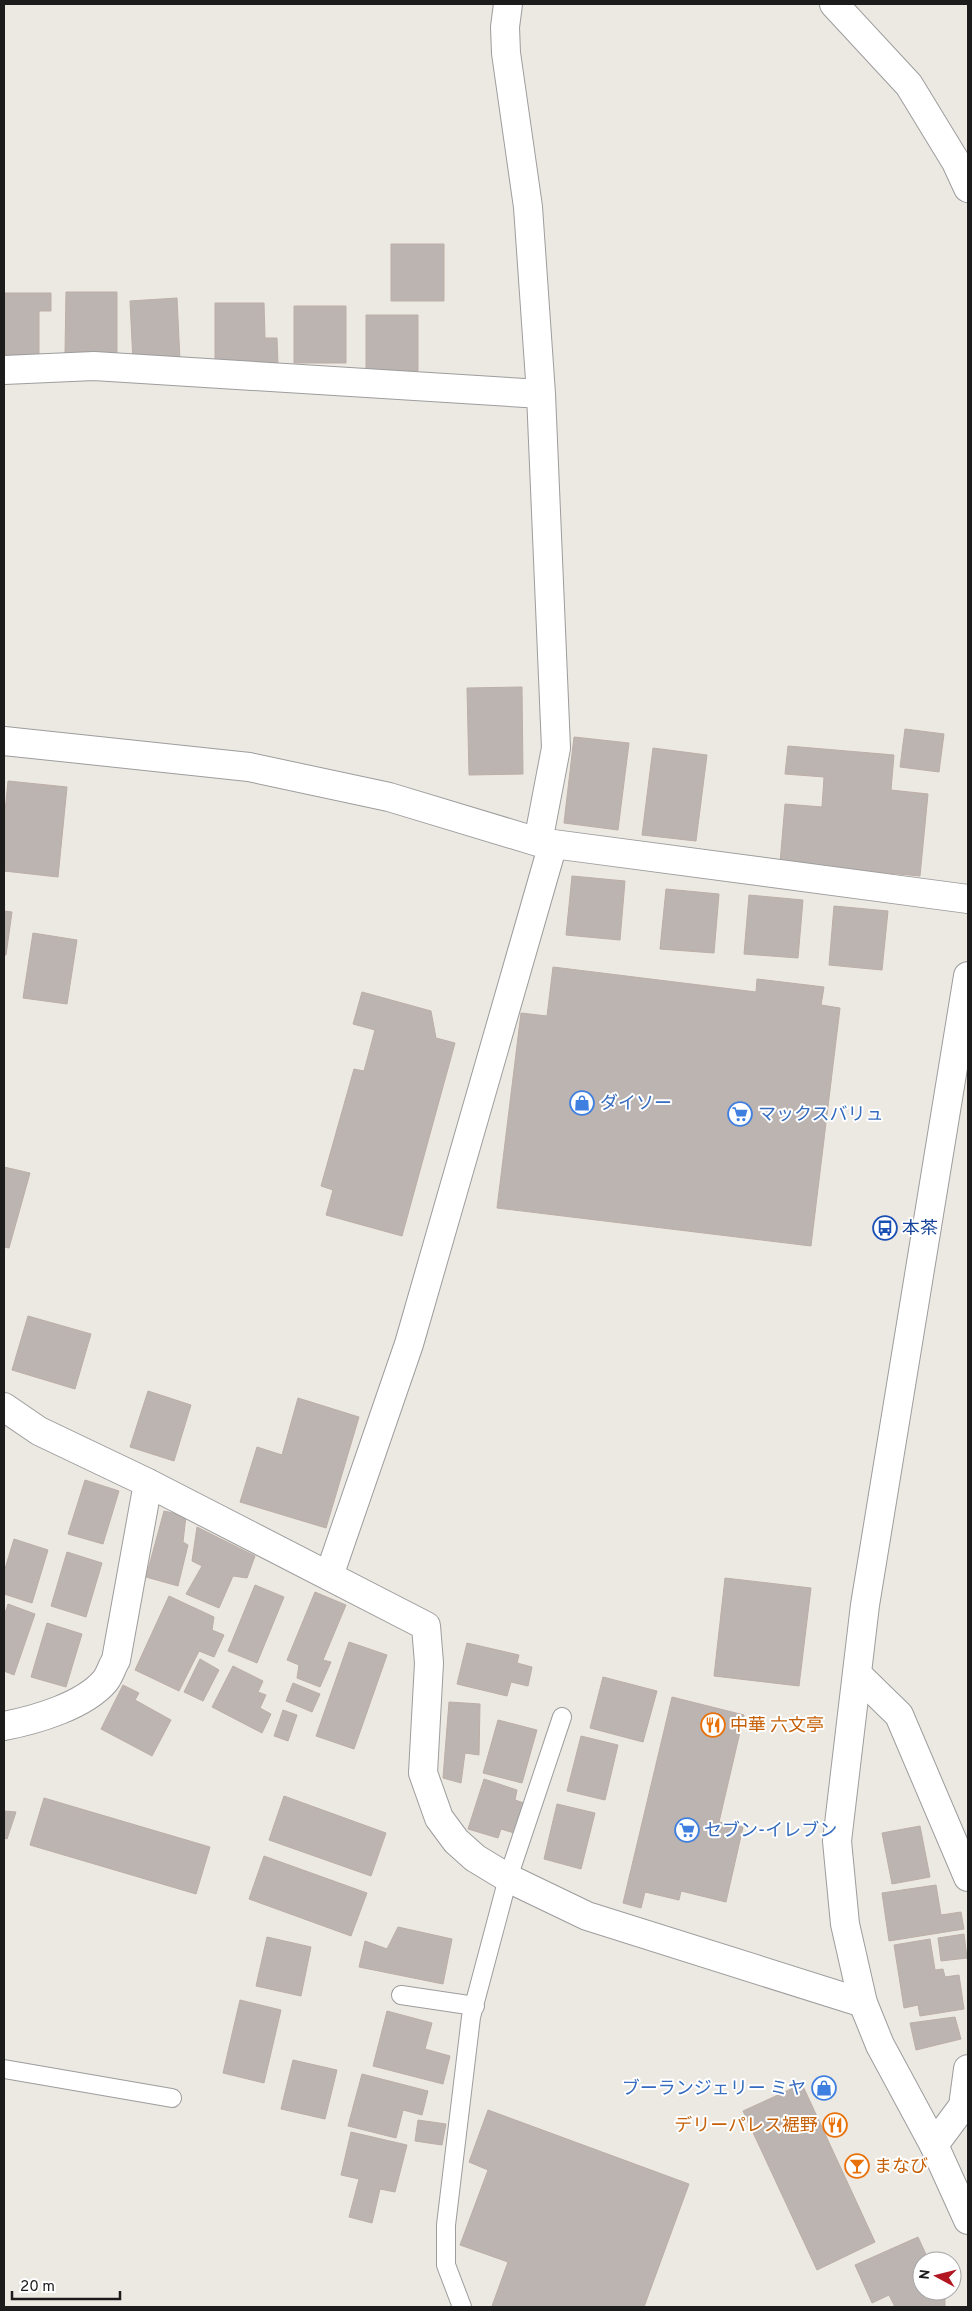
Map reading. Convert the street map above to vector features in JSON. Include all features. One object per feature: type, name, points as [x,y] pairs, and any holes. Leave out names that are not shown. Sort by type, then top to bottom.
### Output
[{"type":"street","points":[[329,1576],[409,1344],[546,843],[556,748],[541,394],[528,207],[506,53],[505,27],[508,4]]},
{"type":"street","points":[[834,4],[908,85],[956,162],[968,188]]},
{"type":"street","points":[[4,370],[94,366],[541,394]]},
{"type":"street","points":[[4,741],[249,767],[389,797],[546,843],[968,899]]},
{"type":"street","points":[[968,976],[865,1605],[837,1841],[845,1924],[863,2003],[880,2045],[934,2145],[968,2220]]},
{"type":"street","points":[[4,1407],[40,1431],[148,1483],[426,1626],[429,1663],[423,1773],[439,1818],[456,1841],[475,1858],[508,1878],[587,1916],[863,2003]]},
{"type":"street","points":[[4,1726],[42,1718],[94,1693],[106,1679],[116,1660],[148,1483]]},
{"type":"street","points":[[857,1674],[899,1715],[968,1877]]},
{"type":"street","points":[[934,2145],[963,2106],[968,2069]]},
{"type":"lane","points":[[462,2307],[446,2265],[446,2225],[472,2017],[508,1878],[562,1718]]},
{"type":"lane","points":[[401,1995],[475,2006]]},
{"type":"lane","points":[[4,2070],[172,2098]]},
{"type":"building","points":[[391,244],[444,244],[444,301],[391,301]]},
{"type":"building","points":[[66,292],[117,292],[117,353],[65,353]]},
{"type":"building","points":[[4,293],[51,293],[51,311],[39,311],[39,355],[4,355]]},
{"type":"building","points":[[177,298],[180,360],[133,362],[130,301]]},
{"type":"building","points":[[215,303],[264,303],[265,338],[277,338],[278,365],[215,366]]},
{"type":"building","points":[[294,306],[346,306],[346,363],[294,363]]},
{"type":"building","points":[[366,315],[418,315],[418,371],[366,372]]},
{"type":"building","points":[[522,687],[523,774],[469,775],[467,688]]},
{"type":"building","points":[[905,729],[944,734],[939,772],[900,767]]},
{"type":"building","points":[[574,737],[629,743],[618,830],[564,823]]},
{"type":"building","points":[[788,746],[894,755],[891,790],[928,794],[920,876],[780,863],[785,804],[822,807],[824,777],[785,774]]},
{"type":"building","points":[[653,748],[707,755],[696,841],[642,835]]},
{"type":"building","points":[[8,781],[67,787],[58,877],[4,871],[4,822]]},
{"type":"building","points":[[572,876],[625,881],[620,940],[566,935]]},
{"type":"building","points":[[666,889],[719,894],[714,953],[660,949]]},
{"type":"building","points":[[749,895],[803,900],[798,958],[744,954]]},
{"type":"building","points":[[834,906],[888,911],[882,970],[829,965]]},
{"type":"building","points":[[4,911],[12,912],[6,955],[4,955]]},
{"type":"building","points":[[33,933],[77,940],[67,1004],[23,998]]},
{"type":"building","points":[[553,967],[756,992],[757,979],[824,987],[821,1005],[840,1008],[811,1246],[497,1208],[521,1013],[547,1016]]},
{"type":"building","points":[[362,992],[431,1011],[436,1038],[455,1043],[402,1236],[326,1215],[333,1190],[321,1186],[354,1069],[364,1071],[375,1030],[353,1024]]},
{"type":"building","points":[[4,1167],[30,1173],[9,1248],[4,1247]]},
{"type":"building","points":[[28,1316],[91,1334],[75,1389],[12,1370]]},
{"type":"building","points":[[148,1391],[191,1405],[174,1461],[130,1447]]},
{"type":"building","points":[[298,1398],[359,1417],[326,1528],[240,1502],[257,1447],[282,1455]]},
{"type":"building","points":[[85,1480],[119,1491],[103,1544],[68,1534]]},
{"type":"building","points":[[164,1511],[186,1516],[183,1542],[188,1545],[178,1586],[146,1577]]},
{"type":"building","points":[[197,1527],[255,1556],[247,1578],[233,1576],[219,1608],[186,1594],[202,1566],[192,1561]]},
{"type":"building","points":[[14,1539],[48,1550],[32,1603],[4,1594],[4,1572]]},
{"type":"building","points":[[67,1552],[102,1563],[86,1617],[51,1606]]},
{"type":"building","points":[[725,1578],[811,1588],[799,1686],[714,1676]]},
{"type":"building","points":[[255,1585],[284,1597],[257,1663],[228,1651]]},
{"type":"building","points":[[315,1592],[346,1605],[323,1660],[331,1662],[320,1687],[297,1678],[299,1665],[287,1660]]},
{"type":"building","points":[[169,1596],[214,1617],[212,1630],[224,1635],[214,1657],[199,1651],[179,1691],[135,1670]]},
{"type":"building","points":[[8,1604],[35,1614],[14,1675],[4,1671],[4,1616]]},
{"type":"building","points":[[47,1623],[82,1634],[66,1687],[31,1677]]},
{"type":"building","points":[[349,1642],[387,1655],[354,1749],[316,1736]]},
{"type":"building","points":[[467,1643],[519,1655],[517,1663],[532,1667],[528,1686],[511,1682],[507,1696],[457,1684]]},
{"type":"building","points":[[200,1659],[219,1670],[203,1701],[184,1692]]},
{"type":"building","points":[[233,1666],[263,1681],[258,1692],[266,1695],[260,1708],[271,1714],[262,1733],[212,1707]]},
{"type":"building","points":[[603,1677],[657,1691],[643,1742],[590,1728]]},
{"type":"building","points":[[293,1683],[320,1694],[312,1712],[286,1701]]},
{"type":"building","points":[[123,1685],[139,1693],[135,1700],[171,1720],[152,1756],[101,1729]]},
{"type":"building","points":[[672,1697],[744,1715],[719,1822],[743,1827],[726,1902],[681,1891],[679,1900],[645,1892],[641,1908],[623,1903]]},
{"type":"building","points":[[449,1702],[480,1704],[479,1755],[465,1753],[461,1783],[443,1778]]},
{"type":"building","points":[[283,1710],[297,1715],[288,1741],[274,1736]]},
{"type":"building","points":[[498,1720],[537,1730],[522,1783],[483,1773]]},
{"type":"building","points":[[581,1736],[618,1745],[605,1800],[567,1791]]},
{"type":"building","points":[[484,1779],[517,1790],[515,1800],[524,1803],[514,1833],[501,1829],[498,1838],[468,1829]]},
{"type":"building","points":[[284,1796],[386,1833],[371,1876],[269,1840]]},
{"type":"building","points":[[44,1798],[210,1847],[196,1894],[30,1845]]},
{"type":"building","points":[[557,1804],[595,1813],[581,1869],[544,1859]]},
{"type":"building","points":[[4,1811],[16,1812],[7,1839],[4,1838]]},
{"type":"building","points":[[920,1826],[930,1877],[892,1884],[882,1833]]},
{"type":"building","points":[[264,1856],[367,1893],[351,1936],[249,1899]]},
{"type":"building","points":[[936,1885],[941,1915],[961,1912],[964,1929],[889,1941],[882,1893]]},
{"type":"building","points":[[398,1927],[452,1939],[443,1984],[359,1967],[365,1941],[387,1949]]},
{"type":"building","points":[[964,1934],[967,1958],[941,1961],[938,1938]]},
{"type":"building","points":[[267,1937],[311,1947],[301,1996],[256,1986]]},
{"type":"building","points":[[930,1939],[935,1970],[943,1969],[945,1977],[959,1975],[964,2009],[920,2016],[918,2005],[904,2008],[894,1945]]},
{"type":"building","points":[[240,2000],[281,2010],[264,2083],[223,2073]]},
{"type":"building","points":[[387,2011],[432,2023],[425,2049],[450,2056],[443,2084],[373,2066]]},
{"type":"building","points":[[955,2017],[961,2039],[916,2050],[910,2023]]},
{"type":"building","points":[[293,2060],[337,2070],[325,2119],[281,2109]]},
{"type":"building","points":[[362,2074],[428,2091],[422,2115],[403,2110],[396,2138],[348,2126]]},
{"type":"building","points":[[802,2084],[875,2242],[817,2270],[743,2111]]},
{"type":"building","points":[[488,2110],[689,2184],[644,2307],[492,2306],[508,2262],[460,2245],[488,2170],[469,2162]]},
{"type":"building","points":[[418,2120],[446,2124],[442,2145],[415,2141]]},
{"type":"building","points":[[351,2132],[407,2145],[395,2192],[380,2189],[372,2223],[349,2217],[359,2179],[341,2175]]},
{"type":"building","points":[[918,2237],[924,2251],[912,2251],[912,2301],[945,2301],[945,2307],[895,2307],[889,2295],[872,2303],[855,2265]]},
{"type":"place","name":"ダイソー","points":[[582,1103]]},
{"type":"place","name":"マックスバリュ","points":[[740,1114]]},
{"type":"place","name":"本茶","points":[[885,1228]]},
{"type":"place","name":"中華 六文亭","points":[[713,1725]]},
{"type":"place","name":"セブン-イレブン","points":[[687,1830]]},
{"type":"place","name":"ブーランジェリー ミヤ","points":[[824,2088]]},
{"type":"place","name":"デリーパレス裾野","points":[[835,2125]]},
{"type":"place","name":"まなび","points":[[857,2166]]}]
